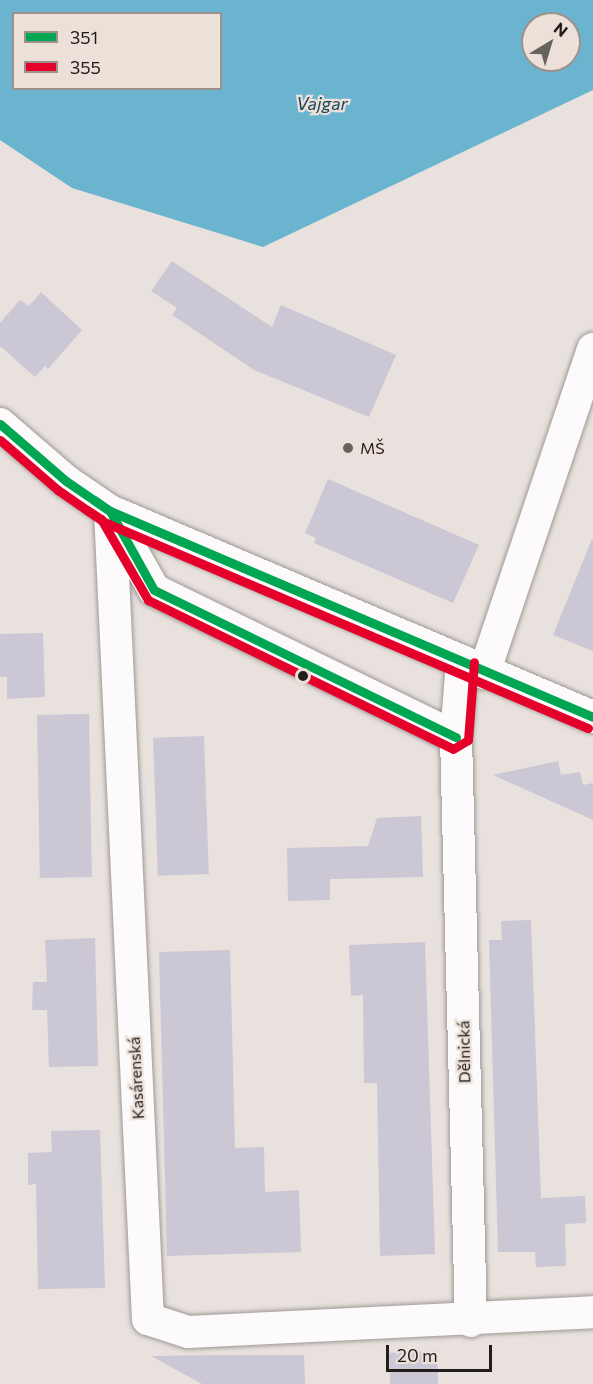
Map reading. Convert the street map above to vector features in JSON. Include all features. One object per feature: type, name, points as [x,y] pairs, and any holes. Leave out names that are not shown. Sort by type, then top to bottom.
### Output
[{"type":"street","name":"Dělnická","points":[[471,1321],[456,737],[473,667],[593,349]]},
{"type":"street","points":[[0,424],[66,481],[110,511],[593,717]]},
{"type":"street","points":[[110,511],[154,590],[456,737]]},
{"type":"street","name":"Kasárenská","points":[[110,511],[148,1319],[188,1332],[471,1321]]},
{"type":"street","points":[[471,1321],[593,1312]]},
{"type":"water","name":"Vajgar","points":[[0,0],[593,0],[593,90],[263,247],[72,188],[0,140]]},
{"type":"building","points":[[172,261],[272,327],[281,305],[396,355],[369,417],[254,370],[172,315],[177,308],[151,291]]},
{"type":"building","points":[[41,292],[82,330],[48,369],[45,366],[35,377],[0,346],[0,323],[20,300],[29,306]]},
{"type":"building","points":[[328,479],[479,545],[453,603],[314,543],[316,538],[305,533]]},
{"type":"building","points":[[593,540],[593,651],[553,635]]},
{"type":"building","points":[[43,633],[45,697],[7,699],[7,677],[0,677],[0,634]]},
{"type":"building","points":[[89,714],[92,877],[40,878],[37,715]]},
{"type":"building","points":[[204,736],[209,874],[158,876],[153,738]]},
{"type":"building","points":[[558,761],[561,775],[580,772],[583,785],[593,783],[593,820],[493,775]]},
{"type":"building","points":[[421,816],[423,877],[330,879],[330,900],[288,901],[287,848],[368,846],[377,818]]},
{"type":"building","points":[[531,920],[541,1198],[585,1196],[586,1223],[565,1224],[566,1266],[536,1267],[535,1252],[498,1252],[489,940],[502,940],[501,921]]},
{"type":"building","points":[[95,938],[98,1066],[49,1067],[47,1010],[32,1010],[33,982],[47,982],[45,940]]},
{"type":"building","points":[[425,942],[435,1254],[380,1256],[377,1083],[364,1083],[363,995],[351,996],[349,945]]},
{"type":"building","points":[[230,950],[235,1148],[264,1147],[265,1192],[299,1190],[301,1252],[167,1256],[159,952]]},
{"type":"building","points":[[100,1130],[105,1288],[38,1289],[36,1184],[28,1185],[28,1153],[52,1152],[51,1131]]},
{"type":"building","points":[[437,1351],[438,1384],[390,1384],[389,1353]]},
{"type":"building","points":[[304,1355],[305,1384],[202,1384],[151,1356]]},
{"type":"transit line","name":"351","points":[[0,424],[66,481],[110,511],[593,717]]},
{"type":"transit line","name":"355","points":[[0,440],[58,490],[104,522],[588,728]]},
{"type":"transit line","name":"351","points":[[94,500],[110,511],[154,590],[456,737]]},
{"type":"transit line","name":"355","points":[[87,510],[101,519],[148,600],[453,749],[468,740],[474,662]]},
{"type":"place","name":"MŠ","points":[[348,448]]}]
